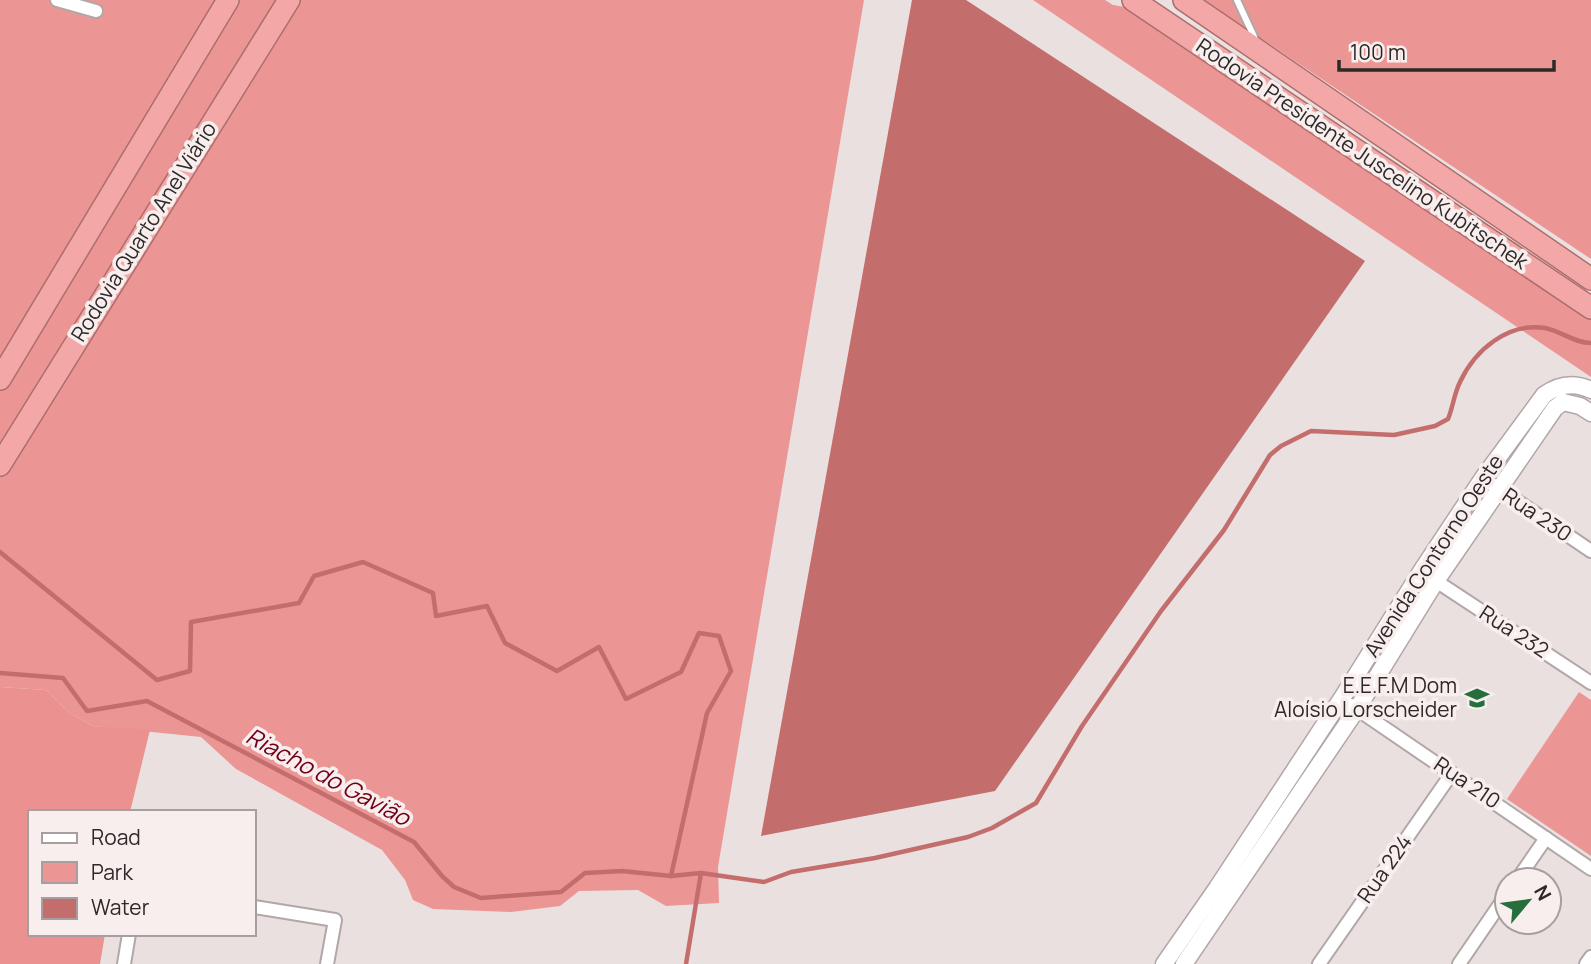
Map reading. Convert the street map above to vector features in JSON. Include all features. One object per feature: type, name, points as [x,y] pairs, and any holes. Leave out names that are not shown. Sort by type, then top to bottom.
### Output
[{"type":"highway","points":[[0,379],[228,0]]},
{"type":"highway","name":"Rodovia Quarto Anel Viário","points":[[0,465],[289,0]]},
{"type":"highway","name":"Rodovia Presidente Juscelino Kubitschek","points":[[1133,0],[1591,308]]},
{"type":"highway","name":"Rodovia Presidente Juscelino Kubitschek","points":[[1184,0],[1591,279]]},
{"type":"street","points":[[57,0],[96,11]]},
{"type":"street","points":[[1591,390],[1565,384],[1563,402],[1580,406],[1591,413]]},
{"type":"street","name":"Avenida Contorno Oeste","points":[[1164,964],[1342,698],[1483,478],[1544,395],[1565,384]]},
{"type":"street","name":"Avenida Contorno Oeste","points":[[1184,964],[1357,709],[1436,581],[1555,408],[1563,402]]},
{"type":"street","name":"Rua 230","points":[[1483,478],[1591,551]]},
{"type":"street","name":"Rua 232","points":[[1436,581],[1591,683]]},
{"type":"street","name":"Rua 210","points":[[1342,698],[1591,869]]},
{"type":"street","name":"Rua 224","points":[[1319,964],[1452,773]]},
{"type":"street","points":[[1527,866],[1546,838]]},
{"type":"street","points":[[256,907],[335,920],[327,964]]},
{"type":"street","points":[[1459,964],[1493,914]]},
{"type":"street","points":[[124,964],[129,936]]},
{"type":"lane","points":[[1237,0],[1261,52]]},
{"type":"green space","points":[[0,0],[864,0],[718,867],[719,903],[666,906],[638,890],[579,891],[560,906],[511,912],[433,909],[413,900],[405,880],[382,850],[236,769],[201,737],[93,726],[69,713],[46,690],[0,687]]},
{"type":"green space","points":[[1033,0],[1105,0],[1125,7],[1591,320],[1591,377]]},
{"type":"green space","points":[[1205,0],[1591,0],[1591,259],[1223,13]]},
{"type":"green space","points":[[1579,692],[1591,700],[1591,856],[1507,799]]},
{"type":"shaded area","points":[[0,687],[46,690],[69,713],[93,726],[150,730],[130,810],[28,810],[28,936],[105,936],[100,964],[0,964]]},
{"type":"water","points":[[912,0],[966,0],[1365,261],[995,791],[761,836]]},
{"type":"waterway","name":"Riacho do Gavião","points":[[0,673],[63,678],[87,711],[147,701],[414,842],[454,887],[481,898],[561,892],[585,873],[622,871],[671,876],[701,873],[764,882],[791,872],[875,858],[968,837],[992,828],[1036,803],[1082,726],[1161,611],[1224,530],[1270,455],[1281,446],[1311,431],[1394,435],[1435,426],[1448,419],[1458,387],[1474,359],[1494,341],[1518,329],[1545,328],[1591,343]]},
{"type":"waterway","points":[[0,552],[157,680],[190,671],[191,622],[299,603],[314,576],[363,562],[433,593],[436,616],[487,606],[505,643],[557,671],[599,647],[626,699],[681,672],[699,633],[719,636],[731,671],[707,713],[671,876]]},
{"type":"waterway","points":[[686,964],[701,873]]},
{"type":"place","name":"E.E.F.M Dom Aloísio Lorscheider","points":[[1477,698]]}]
